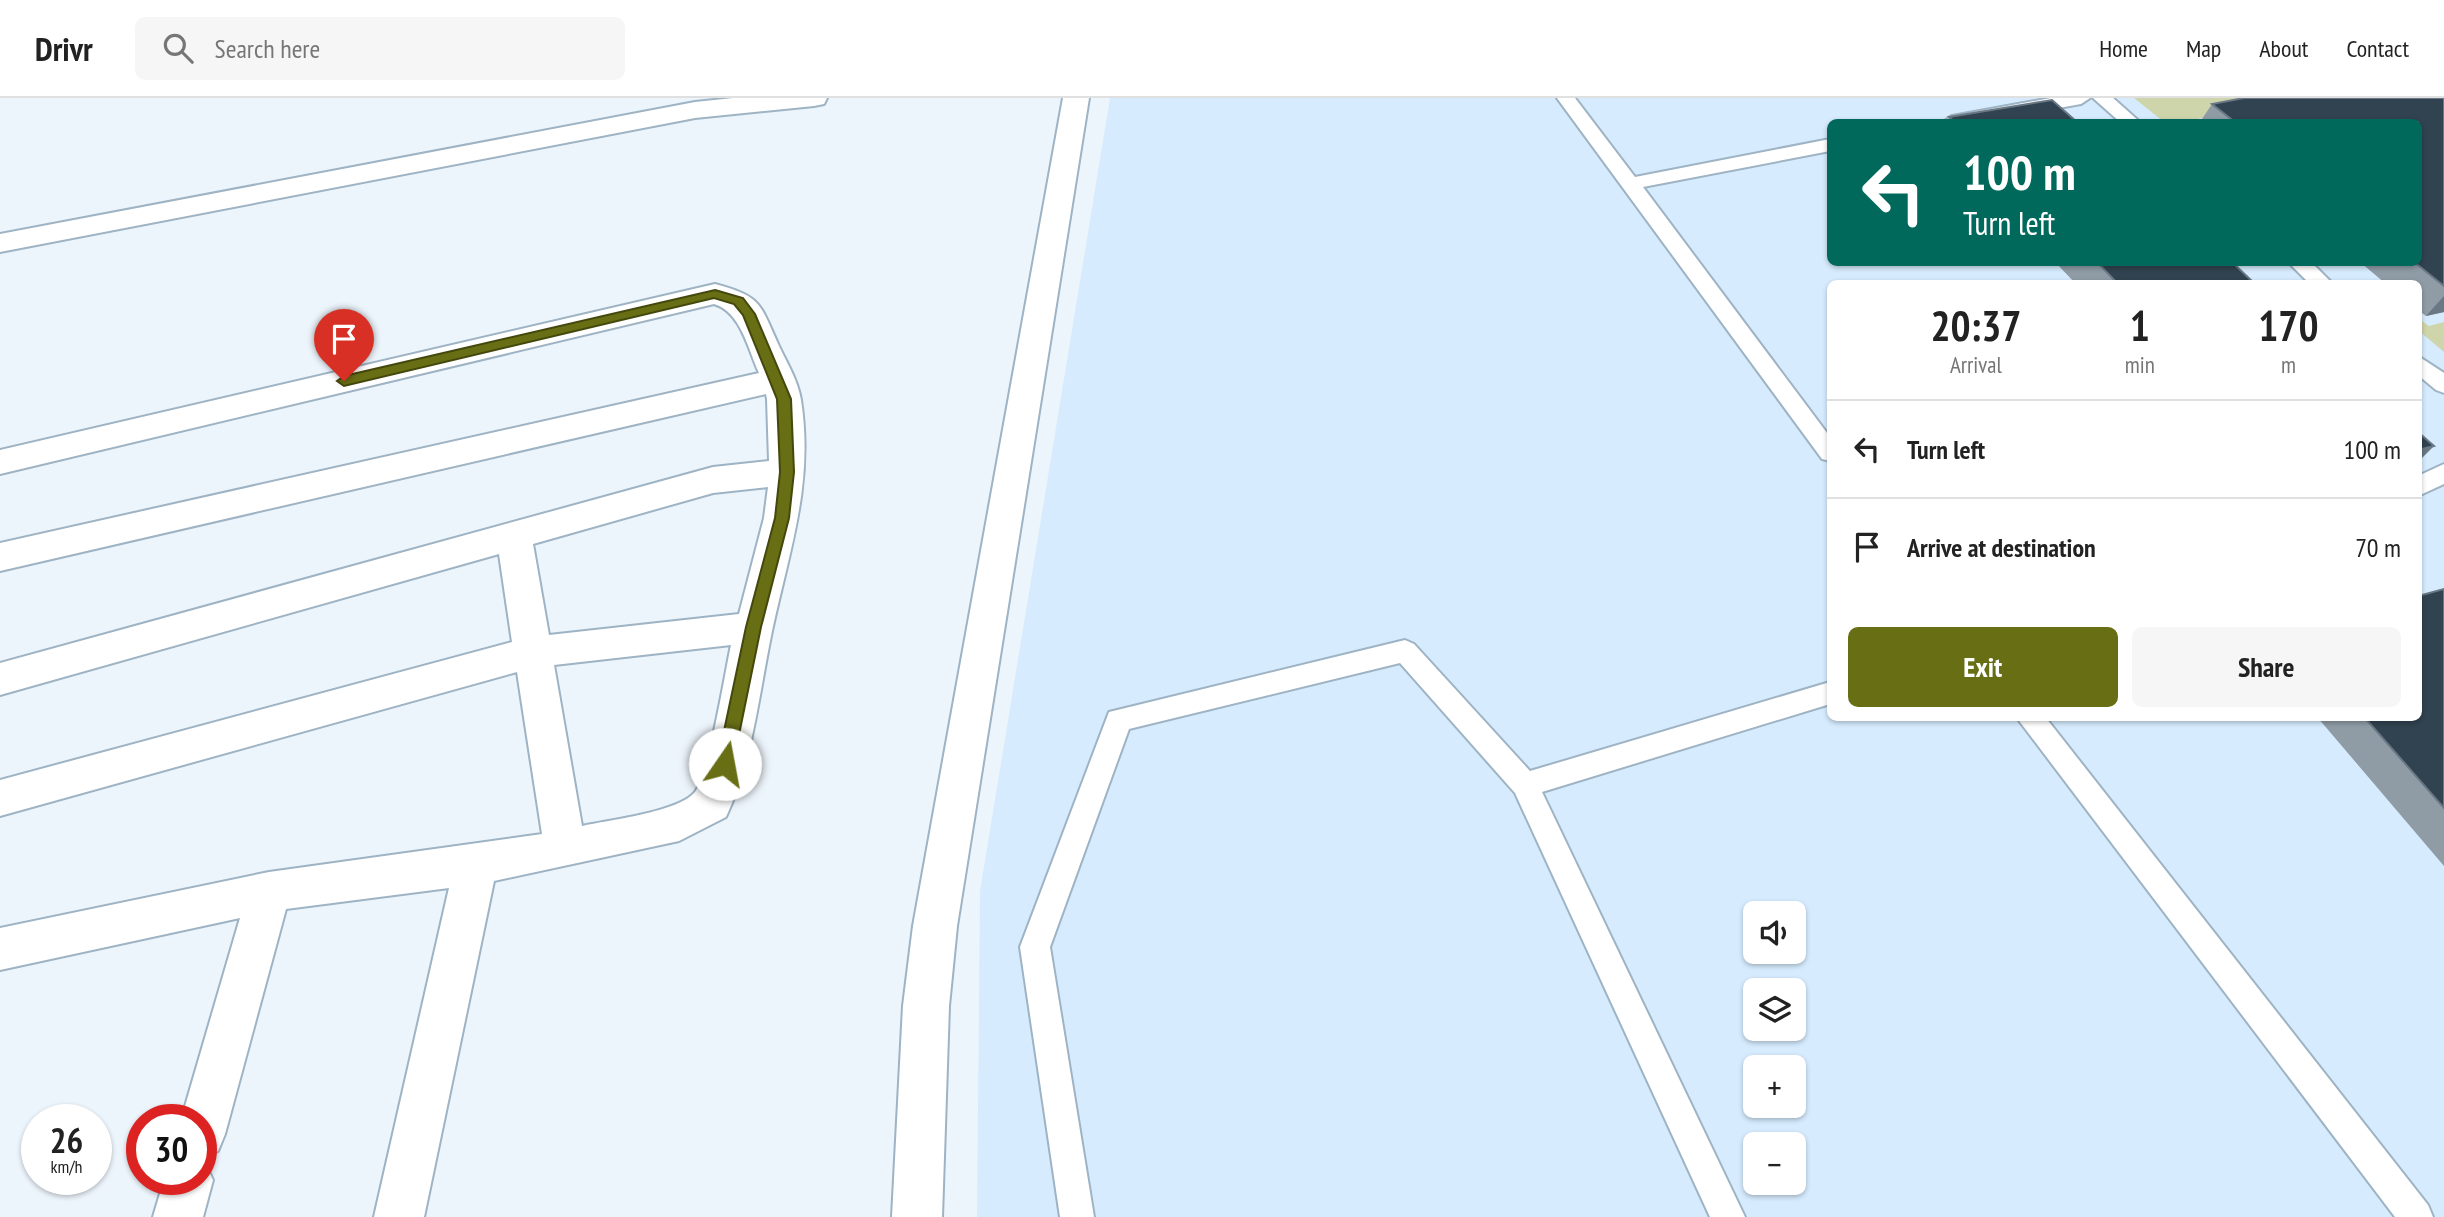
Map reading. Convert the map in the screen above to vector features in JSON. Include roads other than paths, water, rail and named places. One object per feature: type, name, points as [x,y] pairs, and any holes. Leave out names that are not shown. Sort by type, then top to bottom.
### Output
[{"type":"street","points":[[0,243],[695,110],[814,98]]},
{"type":"street","points":[[917,1217],[926,1006],[935,926],[1076,98]]},
{"type":"street","points":[[0,462],[715,294],[739,301],[749,314],[778,380],[784,399],[787,472],[782,518],[754,627],[725,764],[711,804],[680,823],[476,866],[269,892],[0,949]]},
{"type":"street","points":[[0,557],[778,380]]},
{"type":"street","points":[[0,679],[713,480],[787,472]]},
{"type":"street","points":[[514,536],[565,849]]},
{"type":"street","points":[[0,798],[532,652],[754,627]]},
{"type":"street","points":[[399,1217],[476,866]]},
{"type":"street","points":[[209,1104],[269,892]]},
{"type":"street","points":[[178,1217],[184,1195]]},
{"type":"lane","points":[[1566,98],[1827,449]]},
{"type":"lane","points":[[1968,119],[2081,98]]},
{"type":"lane","points":[[2102,98],[2128,119]]},
{"type":"lane","points":[[1628,184],[1827,146]]},
{"type":"lane","points":[[2303,266],[2318,280]]},
{"type":"lane","points":[[2422,366],[2444,385]]},
{"type":"lane","points":[[2422,485],[2444,473]]},
{"type":"lane","points":[[1077,1217],[1035,947],[1119,720],[1405,651],[1525,785],[1728,1217]]},
{"type":"lane","points":[[1525,785],[1827,693]]},
{"type":"lane","points":[[2033,721],[2416,1217]]}]
